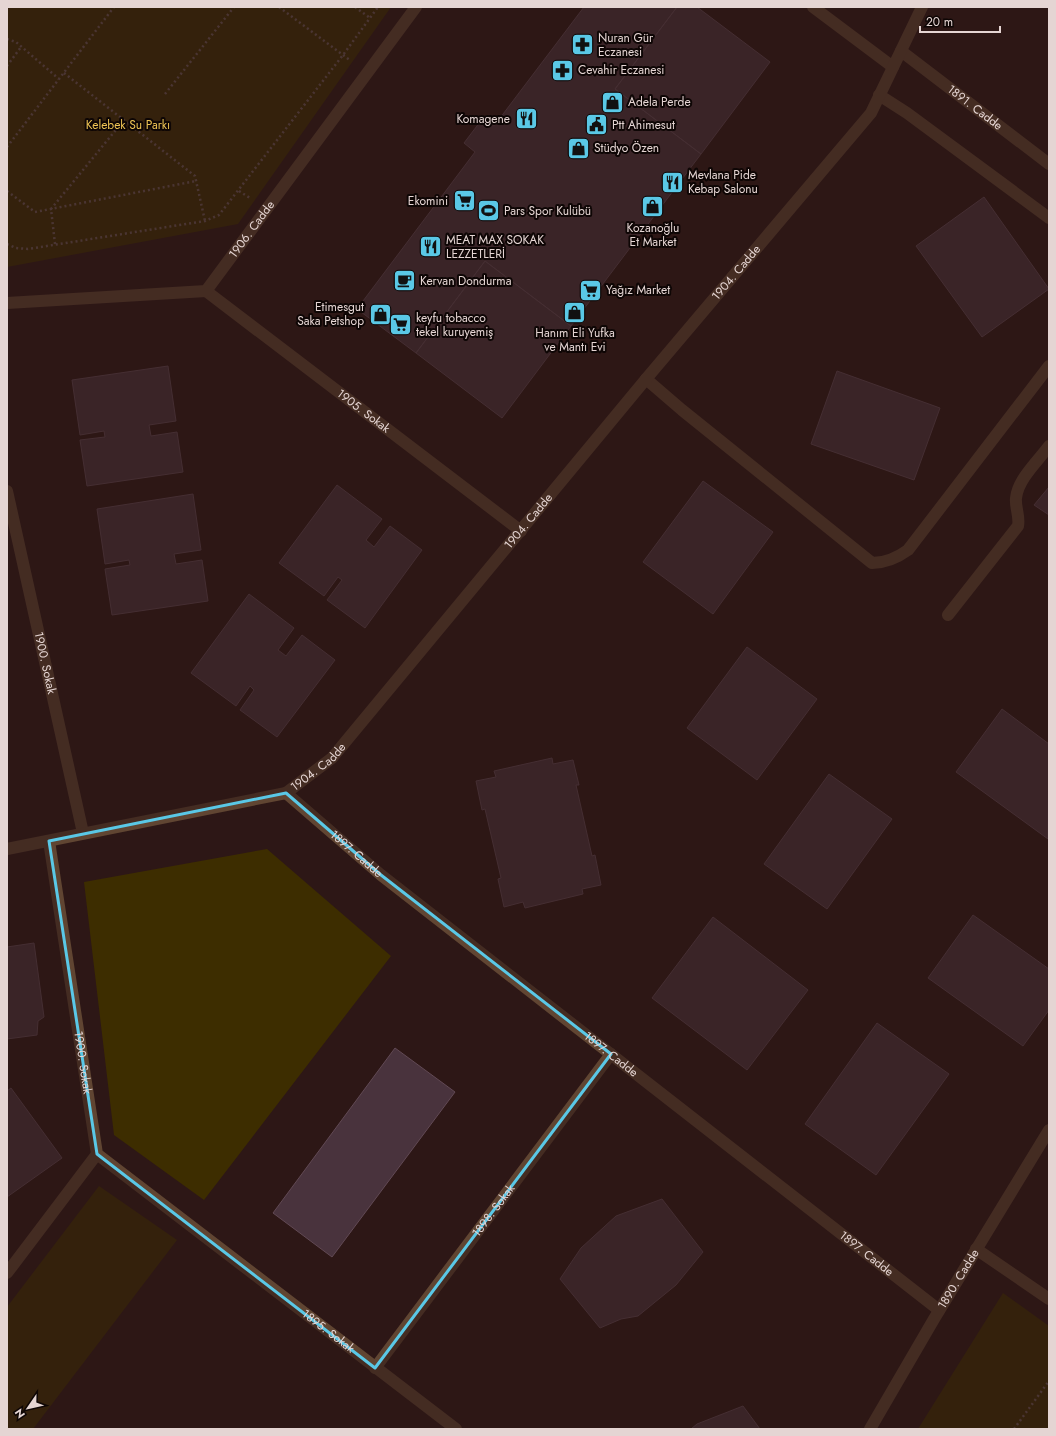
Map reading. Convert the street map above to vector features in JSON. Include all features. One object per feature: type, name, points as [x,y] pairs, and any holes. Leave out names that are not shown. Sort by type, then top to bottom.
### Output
[{"type":"street","name":"1906. Cadde","points":[[206,291],[416,7]]},
{"type":"street","points":[[814,7],[893,67]]},
{"type":"street","name":"1904. Cadde","points":[[7,849],[286,793],[332,758],[646,380],[871,113],[922,7]]},
{"type":"street","name":"1891. Cadde","points":[[901,51],[1049,164]]},
{"type":"street","points":[[879,95],[907,113],[1049,218]]},
{"type":"street","points":[[7,304],[206,291]]},
{"type":"street","name":"1905. Sokak","points":[[206,291],[522,531]]},
{"type":"street","points":[[646,380],[872,563],[881,563],[900,556],[908,550],[1049,366]]},
{"type":"street","points":[[948,615],[1018,526],[1019,519],[1015,503],[1019,486],[1049,446]]},
{"type":"street","name":"1900. Sokak","points":[[7,491],[83,833]]},
{"type":"street","name":"1897. Cadde","points":[[286,793],[381,875],[940,1310]]},
{"type":"street","name":"1900. Sokak","points":[[49,840],[97,1154]]},
{"type":"street","name":"1898. Sokak","points":[[375,1368],[610,1054]]},
{"type":"street","name":"1890. Cadde","points":[[870,1429],[976,1249],[1049,1130]]},
{"type":"street","points":[[7,1273],[97,1154]]},
{"type":"street","name":"1895. Sokak","points":[[97,1154],[200,1235],[456,1429]]},
{"type":"street","points":[[976,1249],[1049,1299]]},
{"type":"path","points":[[7,147],[114,7]]},
{"type":"path","points":[[165,94],[234,7]]},
{"type":"path","points":[[279,7],[343,55]]},
{"type":"path","points":[[355,7],[370,18]]},
{"type":"path","points":[[7,244],[16,248],[28,249],[205,221],[219,216],[343,55],[378,7]]},
{"type":"path","points":[[7,39],[16,42],[59,79]]},
{"type":"path","points":[[7,66],[21,47]]},
{"type":"path","points":[[64,73],[195,176],[205,221]]},
{"type":"path","points":[[55,244],[51,209],[124,120]]},
{"type":"path","points":[[7,191],[35,212],[196,181]]},
{"type":"path","points":[[1014,1429],[1049,1381]]},
{"type":"highlighted area","points":[[286,793],[381,875],[611,1054],[375,1368],[97,1154],[49,841]]},
{"type":"green space","name":"Kelebek Su Parkı","points":[[7,7],[391,7],[238,224],[7,267]]},
{"type":"green space","points":[[267,849],[391,956],[204,1200],[114,1135],[84,882]]},
{"type":"green space","points":[[99,1186],[177,1240],[33,1429],[7,1429],[7,1307]]},
{"type":"green space","points":[[1003,1293],[1049,1326],[1049,1429],[918,1429]]},
{"type":"building","points":[[584,7],[677,7],[615,89],[701,154],[571,326],[485,261],[416,353],[357,309],[475,152],[464,143],[483,118],[494,126]]},
{"type":"building","points":[[677,7],[697,7],[770,62],[701,154],[615,89]]},
{"type":"building","points":[[984,197],[1049,289],[982,337],[916,246]]},
{"type":"building","points":[[485,261],[571,326],[502,418],[416,353]]},
{"type":"building","points":[[168,366],[176,421],[149,425],[151,436],[177,432],[183,472],[87,486],[80,440],[105,437],[104,431],[80,435],[72,380]]},
{"type":"building","points":[[837,371],[940,408],[914,480],[811,444]]},
{"type":"building","points":[[703,481],[773,532],[713,614],[643,562]]},
{"type":"building","points":[[337,485],[382,519],[366,540],[374,547],[390,526],[422,550],[365,628],[327,600],[342,580],[338,577],[324,596],[279,563]]},
{"type":"building","points":[[1049,487],[1049,515],[1034,505]]},
{"type":"building","points":[[193,494],[201,550],[174,554],[176,564],[202,560],[208,601],[112,615],[105,569],[130,565],[129,560],[105,564],[97,509]]},
{"type":"building","points":[[249,594],[294,628],[278,650],[286,656],[302,635],[335,660],[277,737],[240,710],[254,690],[250,686],[236,706],[191,673]]},
{"type":"building","points":[[747,647],[817,699],[757,780],[687,728]]},
{"type":"building","points":[[1002,709],[1049,744],[1048,839],[956,772]]},
{"type":"building","points":[[552,758],[553,764],[573,760],[579,785],[576,785],[592,856],[595,855],[601,885],[582,889],[583,894],[525,908],[523,902],[504,907],[498,879],[501,878],[485,809],[482,810],[476,781],[496,777],[494,771]]},
{"type":"building","points":[[829,774],[892,819],[827,909],[764,864]]},
{"type":"building","points":[[973,915],[1049,969],[1049,1010],[1023,1046],[928,978]]},
{"type":"building","points":[[713,917],[808,990],[747,1070],[652,998]]},
{"type":"building","points":[[34,943],[44,1017],[38,1021],[37,1035],[7,1039],[7,947]]},
{"type":"building","points":[[877,1023],[949,1074],[876,1175],[805,1124]]},
{"type":"building","points":[[395,1048],[455,1092],[332,1257],[273,1213]]},
{"type":"building","points":[[11,1088],[62,1158],[7,1197],[7,1091]]},
{"type":"building","points":[[662,1199],[703,1252],[676,1285],[638,1316],[621,1319],[600,1328],[560,1279],[581,1248],[616,1216]]},
{"type":"building","points":[[743,1406],[760,1429],[691,1429],[697,1424]]},
{"type":"place","name":"Nuran Gür Eczanesi","points":[[582,45]]},
{"type":"place","name":"Cevahir Eczanesi","points":[[563,70]]},
{"type":"place","name":"Adela Perde","points":[[613,102]]},
{"type":"place","name":"Komagene","points":[[526,119]]},
{"type":"place","name":"Ptt Ahimesut","points":[[596,125]]},
{"type":"place","name":"Stüdyo Özen","points":[[578,148]]},
{"type":"place","name":"Mevlana Pide Kebap Salonu","points":[[672,182]]},
{"type":"place","name":"Ekomini","points":[[464,201]]},
{"type":"place","name":"Kozanoğlu Et Market","points":[[653,207]]},
{"type":"place","name":"Pars Spor Kulübü","points":[[489,211]]},
{"type":"place","name":"MEAT MAX SOKAK LEZZETLERİ","points":[[430,247]]},
{"type":"place","name":"Kervan Dondurma","points":[[405,281]]},
{"type":"place","name":"Yağız Market","points":[[591,290]]},
{"type":"place","name":"Hanım Eli Yufka ve Mantı Evi","points":[[575,312]]},
{"type":"place","name":"Etimesgut Saka Petshop","points":[[380,314]]},
{"type":"place","name":"keyfu tobacco tekel kuruyemiş","points":[[401,325]]}]
